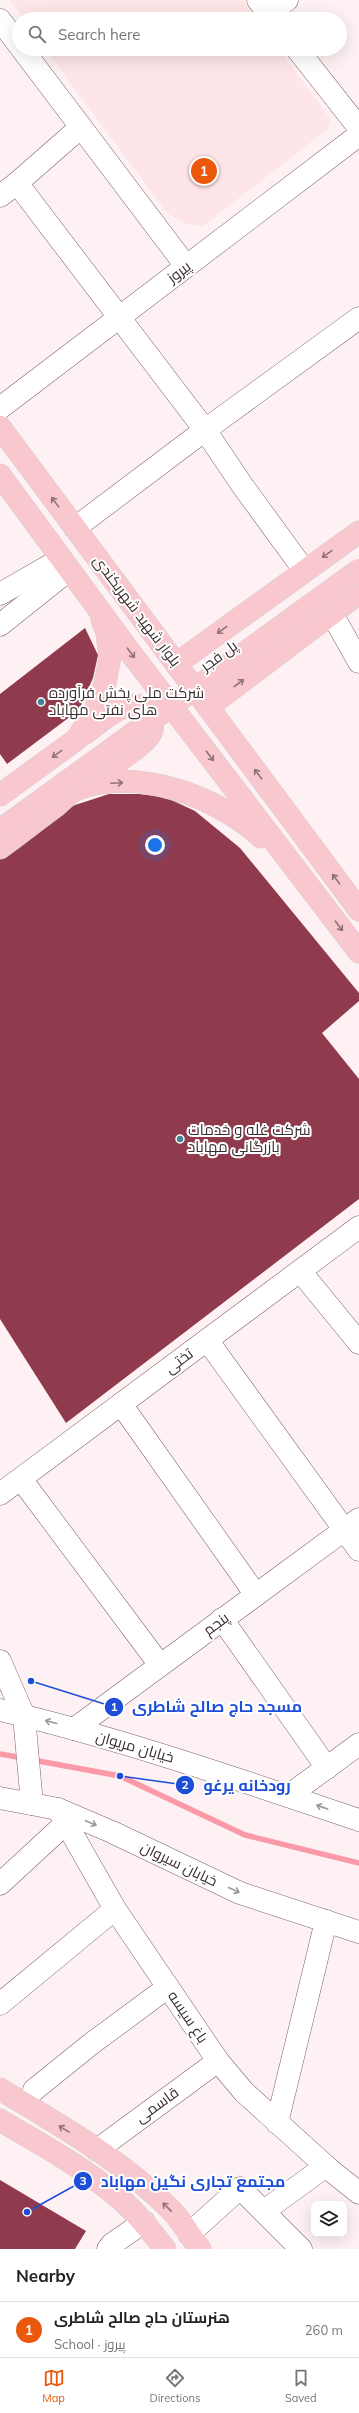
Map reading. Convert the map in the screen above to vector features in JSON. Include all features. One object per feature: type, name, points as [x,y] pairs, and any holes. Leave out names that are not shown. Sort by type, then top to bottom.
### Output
[{"type":"main road","name":"بلوار شهید شهریکندی","points":[[0,427],[359,910]]},
{"type":"main road","name":"بلوار شهید شهریکندی","points":[[0,475],[98,608],[359,952]]},
{"type":"main road","points":[[176,664],[304,570],[359,532]]},
{"type":"main road","name":"پل فجر","points":[[0,812],[359,554]]},
{"type":"main road","points":[[0,830],[359,570]]},
{"type":"main road","points":[[208,707],[359,593]]},
{"type":"main road","points":[[77,739],[94,712],[105,683],[110,657],[107,633],[98,608]]},
{"type":"main road","points":[[0,794],[77,739],[129,705],[141,706],[150,714],[152,721],[151,733],[142,743],[0,848]]},
{"type":"main road","points":[[77,790],[108,784],[136,782],[187,793],[221,807],[250,827],[297,870]]},
{"type":"main road","points":[[0,2089],[97,2150],[138,2179],[172,2211],[194,2242]]},
{"type":"main road","points":[[0,2120],[82,2170],[118,2197],[144,2222],[165,2249]]},
{"type":"street","points":[[267,11],[287,0]]},
{"type":"street","points":[[0,20],[12,36]]},
{"type":"street","points":[[27,56],[186,266]]},
{"type":"street","points":[[302,56],[359,128]]},
{"type":"street","points":[[0,196],[81,127]]},
{"type":"street","name":"پیروز","points":[[0,408],[359,135]]},
{"type":"street","points":[[17,183],[205,430],[242,485],[304,570]]},
{"type":"street","points":[[75,528],[205,430],[359,318]]},
{"type":"street","points":[[0,594],[65,564]]},
{"type":"street","points":[[0,625],[65,564]]},
{"type":"street","points":[[332,614],[359,662]]},
{"type":"street","name":"تختی","points":[[0,1494],[359,1228]]},
{"type":"street","points":[[300,1272],[359,1343]]},
{"type":"street","points":[[207,1340],[352,1524],[359,1550]]},
{"type":"street","points":[[121,1404],[256,1594]]},
{"type":"street","points":[[21,1479],[160,1665]]},
{"type":"street","name":"پنجم","points":[[74,1729],[352,1524]]},
{"type":"street","points":[[222,1619],[327,1768]]},
{"type":"street","points":[[0,1661],[24,1716],[32,1804]]},
{"type":"street","name":"خیابان مریوان","points":[[0,1710],[74,1729],[190,1763],[359,1820]]},
{"type":"street","points":[[288,1796],[359,1744]]},
{"type":"street","name":"خیابان سیروان","points":[[0,1798],[32,1804],[62,1816],[112,1832],[240,1893],[359,1932]]},
{"type":"street","points":[[0,1884],[62,1816]]},
{"type":"street","name":"باغ سیسه","points":[[62,1816],[115,1909],[218,2061],[244,2092],[277,2123],[359,2193]]},
{"type":"street","points":[[0,2004],[115,1909]]},
{"type":"street","points":[[277,2123],[326,1921]]},
{"type":"street","points":[[34,2090],[79,2053],[168,1987]]},
{"type":"street","name":"قاسمی","points":[[97,2150],[218,2061]]},
{"type":"street","points":[[264,2211],[326,2166]]},
{"type":"street","points":[[194,2242],[240,2188],[301,2249]]},
{"type":"street","points":[[108,2249],[112,2244],[144,2222]]},
{"type":"shaded area","points":[[10,0],[243,0],[252,12],[18,12]]},
{"type":"shaded area","points":[[50,56],[284,56],[331,120],[328,129],[203,226],[183,223],[167,213]]},
{"type":"building","name":"شرکت ملی پخش فرآورده های نفتی مهاباد","points":[[85,628],[98,655],[93,678],[79,710],[7,764],[0,754],[0,694]]},
{"type":"building","name":"شرکت غله و خدمات بازرگانی مهاباد","points":[[109,794],[139,794],[165,797],[195,811],[240,848],[359,993],[359,1001],[322,1033],[359,1079],[359,1199],[66,1423],[0,1319],[0,859],[72,806]]},
{"type":"building","points":[[0,2180],[86,2231],[75,2249],[0,2249]]},
{"type":"waterway","points":[[0,1754],[23,1758]]},
{"type":"waterway","points":[[33,1760],[120,1776],[245,1835],[359,1863]]},
{"type":"place","name":"هنرستان حاج صالح شاطری","points":[[204,171]]},
{"type":"place","name":"شرکت ملی پخش فرآورده های نفتی مهاباد","points":[[41,702]]},
{"type":"place","name":"شرکت غله و خدمات بازرگانی مهاباد","points":[[180,1139]]},
{"type":"place","name":"مسجد حاج صالح شاطری","points":[[31,1681]]},
{"type":"place","name":"رودخانه یرغو","points":[[120,1776]]},
{"type":"place","name":"مجتمع تجاری نگین مهاباد","points":[[27,2212]]}]
